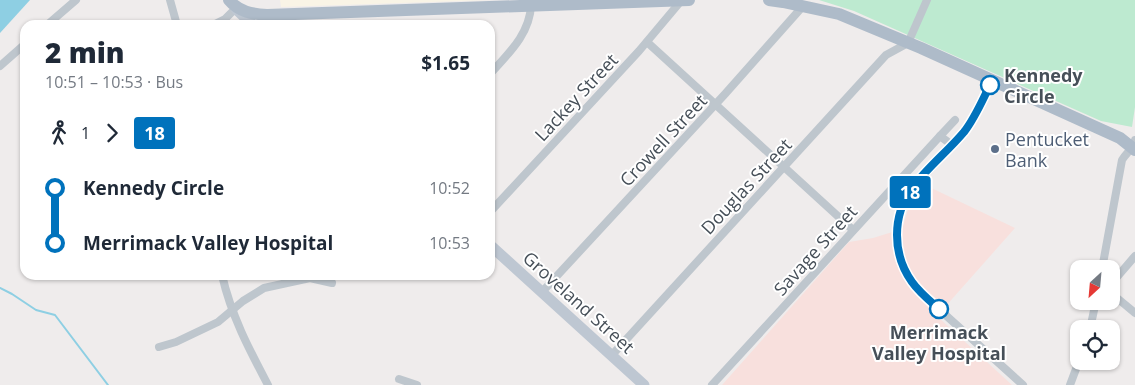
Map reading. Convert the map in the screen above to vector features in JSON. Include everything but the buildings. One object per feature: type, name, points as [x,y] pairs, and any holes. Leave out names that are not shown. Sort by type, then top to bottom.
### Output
[{"type":"main road","points":[[233,4],[256,14],[268,15],[690,0]]},
{"type":"main road","points":[[768,0],[839,14],[992,80],[1134,145]]},
{"type":"main road","points":[[233,4],[248,20]]},
{"type":"main road","name":"Groveland Street","points":[[495,250],[644,385]]},
{"type":"street","points":[[53,20],[76,0]]},
{"type":"street","points":[[170,0],[176,20]]},
{"type":"street","name":"Lackey Street","points":[[495,207],[647,42],[681,0]]},
{"type":"street","points":[[908,43],[927,0]]},
{"type":"street","points":[[222,20],[233,4]]},
{"type":"street","points":[[495,68],[522,36],[529,24],[531,5]]},
{"type":"street","name":"Crowell Street","points":[[542,292],[716,104],[803,6]]},
{"type":"street","points":[[647,42],[853,230]]},
{"type":"street","name":"Douglas Street","points":[[612,355],[886,55],[908,43]]},
{"type":"street","points":[[0,66],[20,48]]},
{"type":"street","points":[[992,80],[972,121],[913,187],[903,204],[896,237],[900,257],[912,282],[920,292],[1023,385]]},
{"type":"street","name":"Savage Street","points":[[712,385],[955,120]]},
{"type":"street","points":[[940,136],[952,145]]},
{"type":"street","points":[[1104,260],[1122,160],[1134,145]]},
{"type":"street","points":[[1120,274],[1135,256]]},
{"type":"street","points":[[223,280],[232,311],[242,335],[268,385]]},
{"type":"street","points":[[159,346],[176,342],[218,322],[243,301],[264,288],[301,280]]},
{"type":"street","points":[[319,280],[332,283]]},
{"type":"street","points":[[1120,300],[1135,313]]},
{"type":"street","points":[[1070,385],[1076,370]]},
{"type":"street","points":[[399,379],[417,385]]},
{"type":"shaded area","points":[[280,0],[490,0],[281,7]]},
{"type":"shaded area","points":[[923,184],[1015,228],[937,316],[1012,385],[722,385],[849,242],[873,238],[902,229],[912,197]]},
{"type":"green space","points":[[819,0],[1135,0],[1135,107],[1132,127],[1101,121],[854,11]]},
{"type":"water","points":[[0,0],[30,0],[0,33]]},
{"type":"waterway","points":[[0,288],[36,310],[55,315],[108,385]]},
{"type":"bus line","name":"18","points":[[939,309],[920,292],[902,265],[896,237],[899,216],[903,204],[913,187],[972,121],[990,85]]},
{"type":"place","name":"Kennedy Circle","points":[[990,85]]},
{"type":"place","name":"Pentucket Bank","points":[[995,149]]},
{"type":"place","name":"Merrimack Valley Hospital","points":[[939,309]]}]
